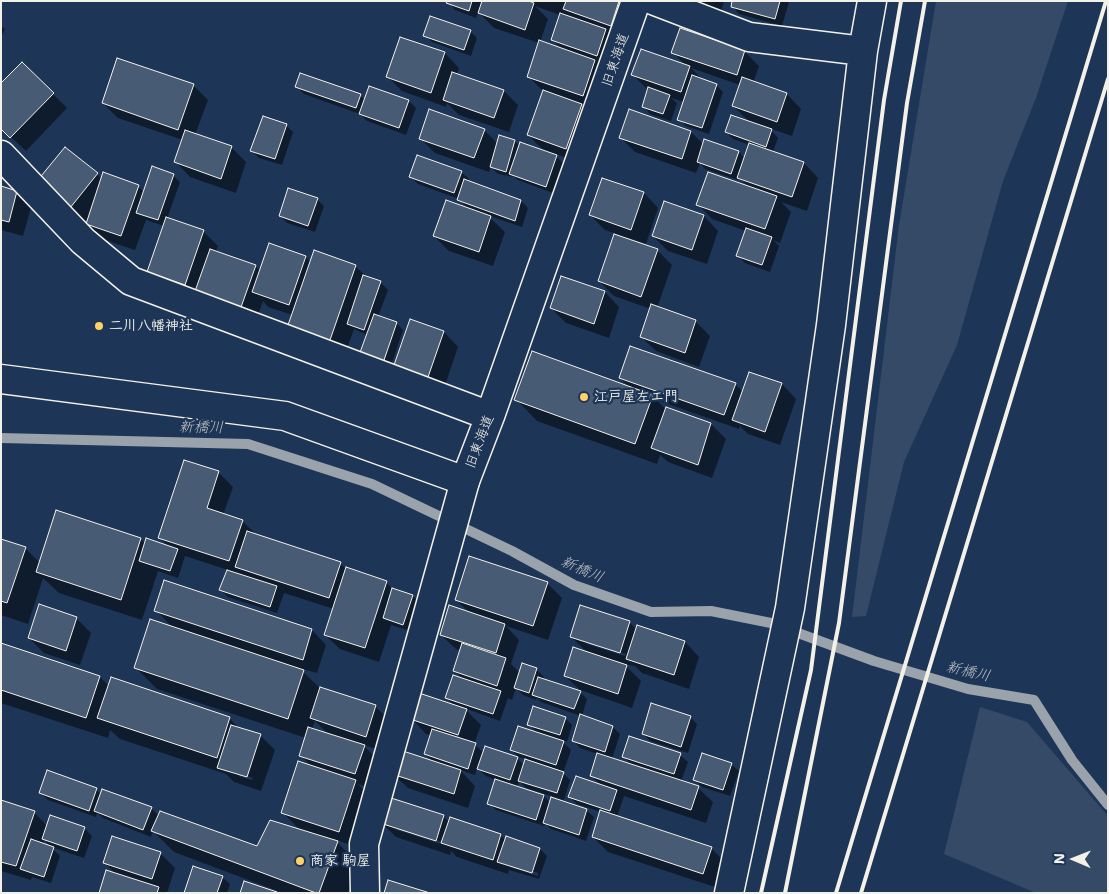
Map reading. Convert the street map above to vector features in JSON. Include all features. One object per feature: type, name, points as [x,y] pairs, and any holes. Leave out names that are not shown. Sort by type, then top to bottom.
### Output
[{"type":"street","name":"旧東海道","points":[[365,893],[364,844],[446,544],[462,493],[636,1]]},
{"type":"street","points":[[655,1],[749,37],[863,51]]},
{"type":"street","points":[[729,893],[790,608],[832,325],[863,51],[872,1]]},
{"type":"street","points":[[1,155],[82,242],[131,281],[490,416]]},
{"type":"street","points":[[1,379],[285,416],[462,493]]},
{"type":"shaded area","points":[[936,1],[1068,1],[1036,98],[1003,181],[957,345],[904,462],[866,616],[852,617],[899,225]]},
{"type":"shaded area","points":[[980,707],[1027,722],[1108,816],[1108,893],[1036,893],[944,854]]},
{"type":"building","points":[[447,1],[472,1],[469,11],[446,3]]},
{"type":"building","points":[[482,1],[529,1],[534,3],[525,30],[478,13]]},
{"type":"building","points":[[566,1],[619,1],[611,26],[563,9]]},
{"type":"building","points":[[732,1],[780,1],[775,19],[731,7]]},
{"type":"building","points":[[560,13],[606,29],[597,56],[551,40]]},
{"type":"building","points":[[430,16],[471,30],[464,50],[423,36]]},
{"type":"building","points":[[680,28],[745,50],[737,75],[671,53]]},
{"type":"building","points":[[400,37],[445,52],[431,93],[386,77]]},
{"type":"building","points":[[539,40],[595,60],[583,96],[527,77]]},
{"type":"building","points":[[641,49],[690,66],[681,92],[631,75]]},
{"type":"building","points":[[117,58],[194,84],[178,130],[102,103]]},
{"type":"building","points":[[22,62],[54,93],[10,138],[1,129],[1,83]]},
{"type":"building","points":[[452,72],[504,90],[494,118],[443,100]]},
{"type":"building","points":[[300,73],[361,94],[356,108],[295,87]]},
{"type":"building","points":[[692,75],[717,84],[702,128],[677,120]]},
{"type":"building","points":[[742,77],[787,93],[777,122],[732,106]]},
{"type":"building","points":[[369,86],[409,100],[399,128],[359,114]]},
{"type":"building","points":[[648,87],[670,95],[663,114],[642,107]]},
{"type":"building","points":[[543,90],[582,104],[566,149],[527,135]]},
{"type":"building","points":[[429,109],[485,129],[474,158],[419,139]]},
{"type":"building","points":[[629,109],[691,131],[682,159],[619,138]]},
{"type":"building","points":[[731,115],[772,129],[766,147],[725,132]]},
{"type":"building","points":[[263,116],[287,124],[275,159],[250,151]]},
{"type":"building","points":[[185,130],[232,146],[221,179],[174,162]]},
{"type":"building","points":[[499,135],[515,140],[506,172],[490,167]]},
{"type":"building","points":[[704,139],[739,151],[731,174],[697,162]]},
{"type":"building","points":[[520,142],[557,155],[546,187],[509,174]]},
{"type":"building","points":[[749,143],[804,162],[792,197],[737,178]]},
{"type":"building","points":[[65,147],[98,173],[70,208],[37,181]]},
{"type":"building","points":[[417,155],[462,171],[454,193],[409,177]]},
{"type":"building","points":[[152,166],[174,174],[158,220],[136,213]]},
{"type":"building","points":[[103,172],[139,185],[121,236],[86,224]]},
{"type":"building","points":[[708,172],[777,196],[765,229],[696,205]]},
{"type":"building","points":[[602,178],[644,192],[631,230],[589,215]]},
{"type":"building","points":[[464,179],[521,200],[515,221],[457,200]]},
{"type":"building","points":[[1,186],[17,191],[9,222],[1,220]]},
{"type":"building","points":[[288,188],[318,198],[308,226],[279,216]]},
{"type":"building","points":[[446,200],[491,216],[479,252],[433,236]]},
{"type":"building","points":[[664,201],[704,215],[692,250],[652,236]]},
{"type":"building","points":[[166,217],[204,230],[185,285],[147,272]]},
{"type":"building","points":[[746,228],[772,237],[762,265],[736,256]]},
{"type":"building","points":[[614,234],[658,249],[641,297],[598,281]]},
{"type":"building","points":[[269,243],[306,256],[289,305],[252,292]]},
{"type":"building","points":[[210,249],[256,265],[240,310],[194,294]]},
{"type":"building","points":[[314,250],[356,265],[329,343],[287,328]]},
{"type":"building","points":[[363,275],[381,281],[364,330],[347,324]]},
{"type":"building","points":[[561,276],[605,291],[594,324],[550,308]]},
{"type":"building","points":[[651,304],[696,320],[685,353],[640,337]]},
{"type":"building","points":[[374,314],[397,322],[382,366],[358,358]]},
{"type":"building","points":[[410,319],[444,331],[427,380],[393,368]]},
{"type":"building","points":[[630,346],[736,383],[724,415],[619,378]]},
{"type":"building","name":"江戸屋左エ門","points":[[532,351],[653,395],[635,444],[514,400]]},
{"type":"building","points":[[749,372],[782,383],[765,432],[732,420]]},
{"type":"building","points":[[666,407],[711,423],[698,465],[651,448]]},
{"type":"building","points":[[184,460],[219,471],[207,508],[243,520],[229,561],[158,538]]},
{"type":"building","points":[[56,510],[141,538],[121,600],[36,572]]},
{"type":"building","points":[[247,531],[341,562],[329,598],[235,567]]},
{"type":"building","points":[[146,538],[178,549],[170,571],[139,561]]},
{"type":"building","points":[[1,539],[26,547],[7,603],[1,601]]},
{"type":"building","points":[[469,556],[548,582],[533,626],[455,600]]},
{"type":"building","points":[[346,567],[387,581],[365,648],[324,635]]},
{"type":"building","points":[[227,570],[277,586],[270,607],[219,590]]},
{"type":"building","points":[[164,580],[312,629],[303,660],[154,611]]},
{"type":"building","points":[[392,588],[413,595],[403,625],[383,618]]},
{"type":"building","points":[[39,604],[77,617],[66,651],[28,638]]},
{"type":"building","points":[[449,605],[505,624],[496,653],[440,635]]},
{"type":"building","points":[[580,605],[630,621],[620,653],[570,637]]},
{"type":"building","points":[[150,619],[304,670],[288,719],[134,668]]},
{"type":"building","points":[[637,625],[685,641],[674,675],[626,659]]},
{"type":"building","points":[[1,643],[100,676],[86,718],[1,690]]},
{"type":"building","points":[[462,643],[506,658],[497,686],[453,671]]},
{"type":"building","points":[[573,647],[627,665],[618,694],[564,676]]},
{"type":"building","points":[[522,663],[537,668],[529,693],[514,688]]},
{"type":"building","points":[[453,675],[501,691],[493,714],[445,698]]},
{"type":"building","points":[[111,677],[230,717],[217,758],[97,718]]},
{"type":"building","points":[[538,677],[581,691],[574,709],[532,695]]},
{"type":"building","points":[[320,687],[376,705],[366,737],[310,718]]},
{"type":"building","points":[[419,693],[467,709],[458,735],[410,719]]},
{"type":"building","points":[[651,703],[691,716],[681,747],[642,734]]},
{"type":"building","points":[[533,706],[566,717],[560,735],[527,725]]},
{"type":"building","points":[[580,714],[613,726],[605,752],[572,741]]},
{"type":"building","points":[[231,725],[261,734],[247,777],[217,768]]},
{"type":"building","points":[[518,726],[564,741],[556,765],[510,750]]},
{"type":"building","points":[[308,727],[365,745],[355,774],[299,756]]},
{"type":"building","points":[[432,729],[476,743],[468,769],[424,754]]},
{"type":"building","points":[[629,736],[681,753],[674,774],[622,757]]},
{"type":"building","points":[[485,746],[518,757],[510,780],[477,769]]},
{"type":"building","points":[[400,750],[461,770],[454,794],[392,774]]},
{"type":"building","points":[[597,753],[699,786],[691,810],[590,776]]},
{"type":"building","points":[[702,753],[732,763],[723,790],[693,780]]},
{"type":"building","points":[[525,759],[564,772],[557,793],[518,781]]},
{"type":"building","points":[[298,761],[356,780],[339,832],[281,813]]},
{"type":"building","points":[[47,770],[97,788],[89,811],[39,793]]},
{"type":"building","points":[[576,776],[617,790],[610,811],[568,797]]},
{"type":"building","points":[[495,779],[544,795],[536,820],[487,804]]},
{"type":"building","points":[[102,789],[152,807],[143,830],[94,811]]},
{"type":"building","points":[[388,797],[444,815],[436,841],[380,823]]},
{"type":"building","points":[[551,797],[587,809],[579,835],[543,823]]},
{"type":"building","points":[[1,800],[35,811],[16,866],[1,862]]},
{"type":"building","points":[[600,810],[712,847],[703,874],[592,837]]},
{"type":"building","points":[[160,811],[257,846],[270,820],[338,841],[319,893],[316,893],[151,831]]},
{"type":"building","points":[[50,815],[85,827],[77,851],[42,839]]},
{"type":"building","points":[[450,817],[501,834],[493,860],[441,843]]},
{"type":"building","points":[[112,836],[161,852],[152,879],[103,863]]},
{"type":"building","points":[[506,836],[540,848],[532,873],[497,862]]},
{"type":"building","points":[[31,839],[54,847],[44,877],[20,869]]},
{"type":"building","points":[[193,866],[223,876],[217,893],[184,893]]},
{"type":"building","points":[[106,870],[159,887],[157,893],[99,893]]},
{"type":"building","points":[[388,880],[430,893],[384,893]]},
{"type":"building","points":[[244,881],[277,892],[277,893],[240,893]]},
{"type":"waterway","name":"新橋川","points":[[1,438],[248,444],[372,484],[512,551],[574,585],[651,612],[711,611],[771,623],[874,661],[968,689],[1034,700],[1072,760],[1108,805]]},
{"type":"railway","points":[[761,893],[811,670],[884,100],[901,1]]},
{"type":"railway","points":[[785,893],[839,623],[907,103],[925,1]]},
{"type":"railway","points":[[836,893],[1106,1]]},
{"type":"railway","points":[[861,893],[1108,79]]},
{"type":"place","name":"二川八幡神社","points":[[99,326]]},
{"type":"place","name":"江戸屋左エ門","points":[[584,397]]},
{"type":"place","name":"商家 駒屋","points":[[300,861]]}]
